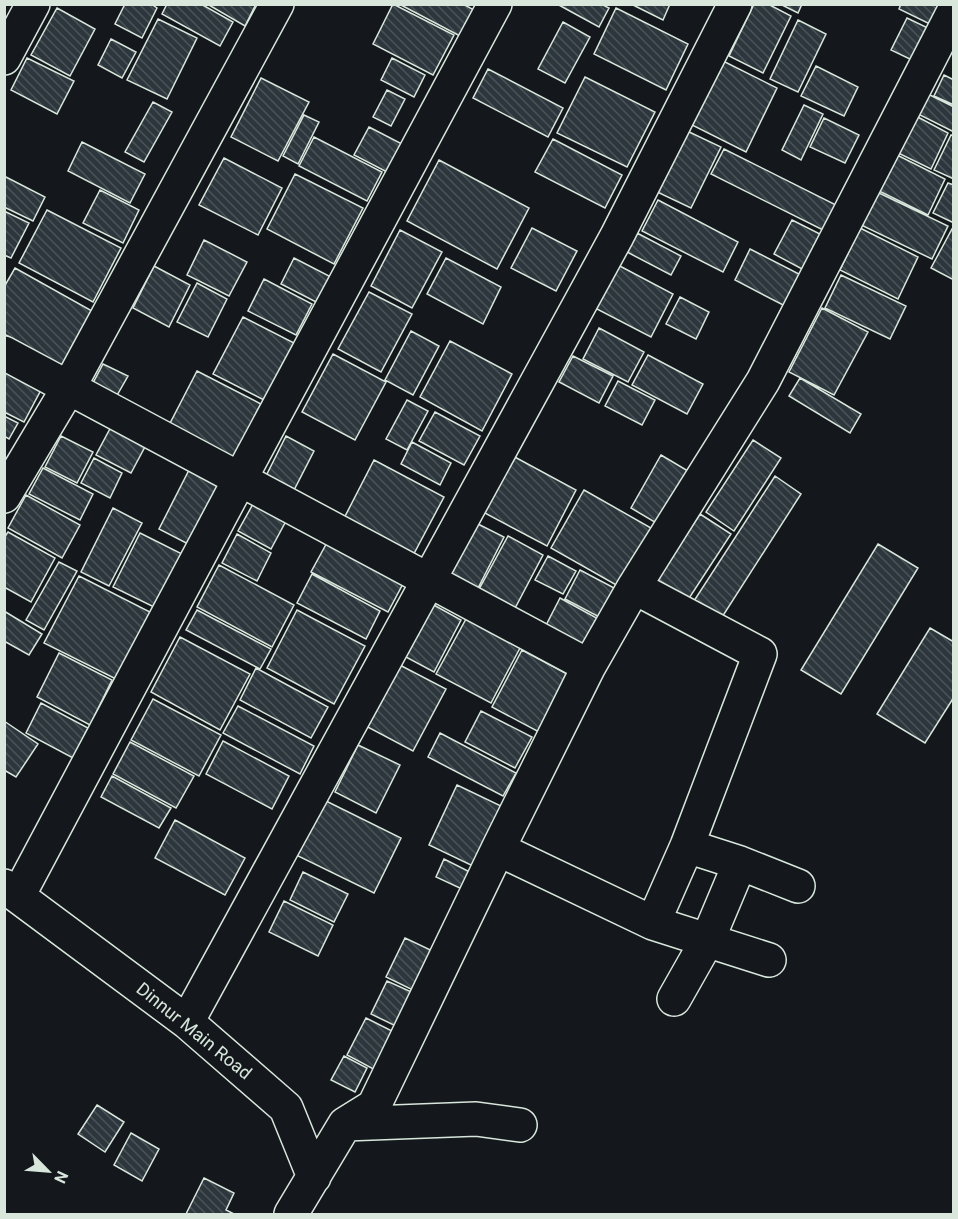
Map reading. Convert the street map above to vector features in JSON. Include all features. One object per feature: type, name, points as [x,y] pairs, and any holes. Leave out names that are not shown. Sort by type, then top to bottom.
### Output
[{"type":"street","points":[[4,58],[33,4]]},
{"type":"street","points":[[4,496],[69,387],[277,4]]},
{"type":"street","points":[[11,891],[240,478],[495,4]]},
{"type":"street","points":[[188,1022],[611,247],[735,4]]},
{"type":"street","points":[[291,1215],[345,1124],[374,1106],[589,666],[634,587],[763,381],[954,11]]},
{"type":"street","points":[[4,353],[589,666]]},
{"type":"street","points":[[634,587],[760,654],[687,846],[653,923]]},
{"type":"street","points":[[687,846],[740,863],[798,886]]},
{"type":"street","points":[[498,849],[653,923],[769,960]]},
{"type":"street","points":[[674,999],[708,939],[740,863]]},
{"type":"street","name":"Dinnur Main Road","points":[[11,891],[188,1022],[286,1108],[314,1177]]},
{"type":"street","points":[[345,1124],[476,1119],[520,1125]]},
{"type":"building","points":[[125,4],[151,4],[157,8],[142,38],[115,24]]},
{"type":"building","points":[[167,4],[201,4],[233,22],[220,46],[162,14]]},
{"type":"building","points":[[207,4],[256,4],[245,26]]},
{"type":"building","points":[[393,4],[454,35],[433,75],[373,44]]},
{"type":"building","points":[[399,4],[463,4],[474,10],[460,36]]},
{"type":"building","points":[[557,4],[601,4],[609,8],[599,27]]},
{"type":"building","points":[[631,4],[670,4],[663,20]]},
{"type":"building","points":[[754,4],[768,4],[791,16],[763,73],[729,56]]},
{"type":"building","points":[[780,4],[802,4],[798,13]]},
{"type":"building","points":[[901,4],[948,4],[936,27],[899,9]]},
{"type":"building","points":[[57,8],[95,29],[70,76],[31,55]]},
{"type":"building","points":[[616,8],[688,44],[666,90],[594,54]]},
{"type":"building","points":[[907,18],[930,29],[914,61],[891,50]]},
{"type":"building","points":[[158,19],[197,38],[167,99],[127,80]]},
{"type":"building","points":[[798,20],[826,34],[798,92],[770,79]]},
{"type":"building","points":[[563,22],[590,37],[565,83],[538,69]]},
{"type":"building","points":[[111,39],[136,52],[122,78],[98,65]]},
{"type":"building","points":[[27,58],[74,81],[57,114],[11,90]]},
{"type":"building","points":[[392,58],[425,75],[414,97],[381,80]]},
{"type":"building","points":[[723,61],[777,88],[746,152],[692,125]]},
{"type":"building","points":[[816,66],[858,87],[844,116],[801,96]]},
{"type":"building","points":[[488,69],[563,108],[548,137],[473,98]]},
{"type":"building","points":[[944,75],[954,80],[954,105],[934,96]]},
{"type":"building","points":[[585,77],[655,112],[627,167],[557,133]]},
{"type":"building","points":[[261,78],[309,102],[278,161],[231,137]]},
{"type":"building","points":[[387,90],[405,99],[391,126],[373,117]]},
{"type":"building","points":[[926,93],[954,107],[954,132],[916,113]]},
{"type":"building","points":[[153,102],[172,112],[144,162],[125,152]]},
{"type":"building","points":[[804,105],[823,114],[801,160],[782,150]]},
{"type":"building","points":[[304,115],[319,122],[298,164],[283,156]]},
{"type":"building","points":[[914,115],[948,133],[931,169],[896,152]]},
{"type":"building","points":[[824,118],[859,135],[845,163],[810,147]]},
{"type":"building","points":[[369,127],[402,144],[387,172],[354,155]]},
{"type":"building","points":[[685,130],[721,147],[691,208],[655,191]]},
{"type":"building","points":[[951,135],[954,136],[954,179],[934,170]]},
{"type":"building","points":[[314,137],[382,172],[367,201],[299,166]]},
{"type":"building","points":[[553,139],[622,175],[605,208],[535,172]]},
{"type":"building","points":[[82,142],[145,174],[130,203],[68,171]]},
{"type":"building","points":[[724,149],[836,205],[823,230],[711,174]]},
{"type":"building","points":[[893,153],[945,179],[928,215],[875,189]]},
{"type":"building","points":[[224,158],[282,188],[258,235],[199,205]]},
{"type":"building","points":[[439,160],[529,208],[497,269],[407,221]]},
{"type":"building","points":[[295,174],[363,208],[334,264],[267,229]]},
{"type":"building","points":[[4,176],[45,197],[33,221],[4,207]]},
{"type":"building","points":[[948,183],[954,185],[954,223],[933,213]]},
{"type":"building","points":[[100,190],[139,210],[123,243],[83,223]]},
{"type":"building","points":[[877,192],[948,226],[932,259],[861,225]]},
{"type":"building","points":[[658,200],[738,242],[723,272],[642,231]]},
{"type":"building","points":[[47,210],[121,248],[93,302],[19,263]]},
{"type":"building","points":[[4,211],[29,223],[11,258],[4,255]]},
{"type":"building","points":[[792,220],[820,234],[802,269],[774,254]]},
{"type":"building","points":[[532,228],[577,251],[556,291],[511,268]]},
{"type":"building","points":[[860,228],[918,257],[898,299],[840,270]]},
{"type":"building","points":[[952,229],[954,230],[954,280],[931,268]]},
{"type":"building","points":[[400,230],[442,252],[412,308],[371,286]]},
{"type":"building","points":[[637,233],[681,256],[671,275],[627,252]]},
{"type":"building","points":[[204,240],[247,262],[229,296],[187,275]]},
{"type":"building","points":[[750,249],[801,275],[785,306],[735,280]]},
{"type":"building","points":[[294,258],[331,277],[318,303],[281,284]]},
{"type":"building","points":[[446,258],[501,287],[483,324],[427,294]]},
{"type":"building","points":[[616,264],[673,294],[651,337],[593,307]]},
{"type":"building","points":[[154,266],[190,285],[169,327],[133,308]]},
{"type":"building","points":[[15,268],[92,311],[63,366],[4,334],[4,287]]},
{"type":"building","points":[[841,275],[906,306],[890,339],[825,308]]},
{"type":"building","points":[[264,279],[312,304],[296,335],[248,311]]},
{"type":"building","points":[[197,283],[227,299],[208,337],[177,322]]},
{"type":"building","points":[[369,292],[412,314],[381,372],[338,349]]},
{"type":"building","points":[[680,297],[709,312],[696,339],[666,324]]},
{"type":"building","points":[[822,308],[868,332],[834,395],[789,372]]},
{"type":"building","points":[[243,317],[296,344],[266,401],[213,374]]},
{"type":"building","points":[[599,328],[644,352],[628,382],[583,359]]},
{"type":"building","points":[[411,331],[439,346],[413,395],[385,380]]},
{"type":"building","points":[[450,341],[512,374],[482,431],[420,397]]},
{"type":"building","points":[[333,354],[386,382],[355,440],[302,412]]},
{"type":"building","points":[[648,355],[703,384],[687,414],[632,385]]},
{"type":"building","points":[[573,356],[613,376],[599,403],[559,382]]},
{"type":"building","points":[[103,364],[128,376],[116,397],[92,385]]},
{"type":"building","points":[[4,367],[42,388],[24,422],[4,412]]},
{"type":"building","points":[[197,371],[261,404],[230,464],[166,431]]},
{"type":"building","points":[[800,378],[861,414],[850,433],[789,396]]},
{"type":"building","points":[[618,381],[655,400],[642,425],[605,406]]},
{"type":"building","points":[[407,400],[428,411],[407,450],[386,439]]},
{"type":"building","points":[[435,412],[480,436],[464,465],[419,441]]},
{"type":"building","points":[[4,416],[18,423],[9,439],[4,436]]},
{"type":"building","points":[[112,425],[147,443],[131,473],[96,455]]},
{"type":"building","points":[[61,436],[93,452],[77,483],[45,467]]},
{"type":"building","points":[[286,436],[314,451],[292,494],[264,480]]},
{"type":"building","points":[[753,440],[781,458],[734,531],[706,512]]},
{"type":"building","points":[[412,442],[451,463],[440,485],[401,464]]},
{"type":"building","points":[[511,455],[576,490],[547,546],[481,511]]},
{"type":"building","points":[[661,455],[688,471],[658,524],[631,508]]},
{"type":"building","points":[[94,458],[122,473],[110,498],[81,483]]},
{"type":"building","points":[[374,460],[444,497],[409,563],[340,526]]},
{"type":"building","points":[[43,468],[93,494],[80,520],[29,494]]},
{"type":"building","points":[[189,470],[220,486],[190,545],[159,529]]},
{"type":"building","points":[[775,476],[801,494],[717,625],[690,607]]},
{"type":"building","points":[[584,490],[651,528],[618,586],[551,548]]},
{"type":"building","points":[[26,495],[80,525],[62,558],[8,528]]},
{"type":"building","points":[[253,504],[286,521],[271,549],[238,531]]},
{"type":"building","points":[[113,508],[142,523],[109,586],[81,572]]},
{"type":"building","points":[[700,514],[731,534],[684,606],[653,586]]},
{"type":"building","points":[[474,522],[504,537],[476,592],[446,576]]},
{"type":"building","points":[[8,532],[55,558],[31,602],[4,587],[4,538]]},
{"type":"building","points":[[140,533],[182,554],[154,607],[113,587]]},
{"type":"building","points":[[237,534],[271,553],[257,581],[222,563]]},
{"type":"building","points":[[508,536],[543,555],[513,612],[477,593]]},
{"type":"building","points":[[329,539],[405,580],[388,612],[311,572]]},
{"type":"building","points":[[878,544],[918,568],[841,694],[801,670]]},
{"type":"building","points":[[548,556],[576,571],[563,594],[535,580]]},
{"type":"building","points":[[59,562],[77,571],[44,630],[26,620]]},
{"type":"building","points":[[219,565],[294,605],[272,647],[197,607]]},
{"type":"building","points":[[580,570],[618,590],[603,619],[565,599]]},
{"type":"building","points":[[312,574],[380,611],[366,639],[297,603]]},
{"type":"building","points":[[79,576],[150,612],[116,679],[44,643]]},
{"type":"building","points":[[560,598],[602,621],[582,660],[540,637]]},
{"type":"building","points":[[432,604],[461,620],[434,672],[404,656]]},
{"type":"building","points":[[197,610],[271,649],[260,669],[186,630]]},
{"type":"building","points":[[297,610],[365,646],[334,704],[267,668]]},
{"type":"building","points":[[4,611],[42,634],[29,655],[4,641]]},
{"type":"building","points":[[466,619],[520,648],[491,703],[436,674]]},
{"type":"building","points":[[930,628],[954,642],[954,697],[925,743],[877,714]]},
{"type":"building","points":[[180,637],[250,674],[220,730],[151,692]]},
{"type":"building","points":[[522,650],[569,675],[539,732],[492,707]]},
{"type":"building","points":[[59,653],[112,680],[90,725],[37,697]]},
{"type":"building","points":[[394,662],[446,689],[413,751],[362,724]]},
{"type":"building","points":[[256,668],[328,707],[311,738],[240,700]]},
{"type":"building","points":[[153,699],[221,735],[199,776],[131,740]]},
{"type":"building","points":[[41,703],[88,728],[73,758],[26,733]]},
{"type":"building","points":[[238,706],[314,746],[300,774],[223,733]]},
{"type":"building","points":[[481,711],[532,737],[515,768],[465,742]]},
{"type":"building","points":[[4,721],[38,744],[16,777],[4,770]]},
{"type":"building","points":[[440,733],[516,773],[503,796],[428,757]]},
{"type":"building","points":[[223,741],[289,776],[272,809],[206,774]]},
{"type":"building","points":[[130,742],[194,776],[176,808],[113,774]]},
{"type":"building","points":[[358,745],[400,765],[376,813],[335,792]]},
{"type":"building","points":[[112,776],[171,808],[159,828],[101,797]]},
{"type":"building","points":[[457,785],[501,806],[473,866],[429,845]]},
{"type":"building","points":[[324,800],[401,838],[374,893],[296,855]]},
{"type":"building","points":[[175,820],[245,858],[225,895],[155,858]]},
{"type":"building","points":[[444,859],[470,872],[462,889],[436,877]]},
{"type":"building","points":[[303,872],[348,894],[334,922],[290,900]]},
{"type":"building","points":[[284,901],[333,925],[318,956],[269,932]]},
{"type":"building","points":[[405,938],[437,953],[419,993],[386,977]]},
{"type":"building","points":[[387,981],[416,994],[400,1028],[371,1014]]},
{"type":"building","points":[[366,1018],[398,1034],[379,1072],[347,1055]]},
{"type":"building","points":[[344,1056],[367,1068],[355,1092],[331,1080]]},
{"type":"building","points":[[97,1105],[124,1122],[105,1152],[78,1134]]},
{"type":"building","points":[[131,1133],[159,1149],[142,1181],[114,1165]]},
{"type":"building","points":[[204,1178],[234,1193],[226,1210],[234,1214],[186,1214]]}]
